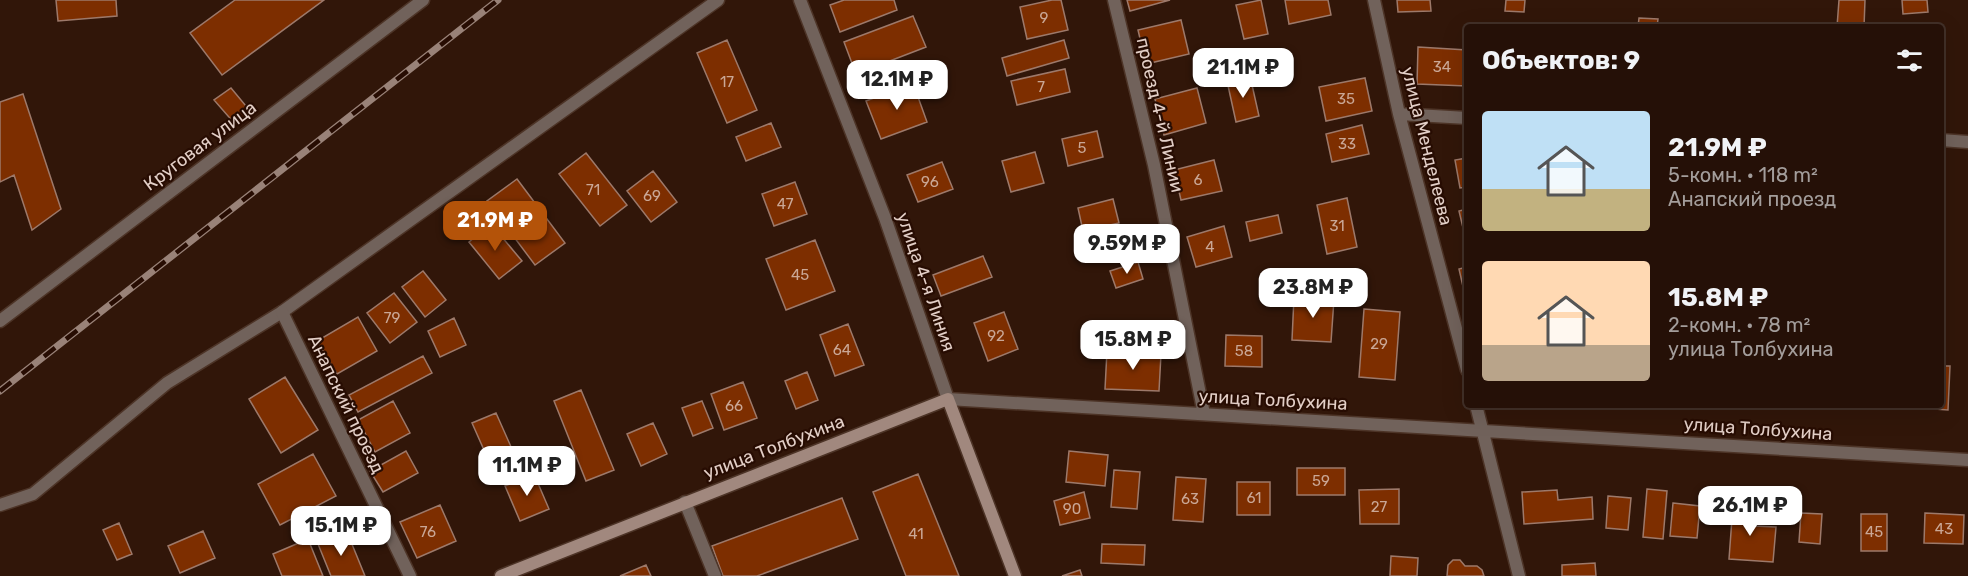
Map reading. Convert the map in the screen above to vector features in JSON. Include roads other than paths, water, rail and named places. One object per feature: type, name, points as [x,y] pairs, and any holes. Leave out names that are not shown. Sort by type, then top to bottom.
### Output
[{"type":"street","name":"Круговая улица","points":[[0,321],[423,0]]},
{"type":"street","points":[[0,505],[33,494],[167,384],[282,312],[718,0]]},
{"type":"street","name":"улица 4-я Линия","points":[[800,0],[885,218],[948,399],[1015,576]]},
{"type":"street","name":"проезд 4-й Линии","points":[[1114,0],[1154,165],[1204,414]]},
{"type":"street","name":"улица Менделеева","points":[[1374,0],[1399,114],[1464,359]]},
{"type":"street","points":[[1399,114],[1464,117]]},
{"type":"street","points":[[1944,140],[1968,142]]},
{"type":"street","name":"Анапский проезд","points":[[282,312],[410,576]]},
{"type":"street","name":"улица Толбухина","points":[[501,576],[948,399],[1968,460]]},
{"type":"street","points":[[1477,408],[1520,576]]},
{"type":"street","points":[[685,502],[715,576]]},
{"type":"railway","points":[[0,391],[498,0]]}]
